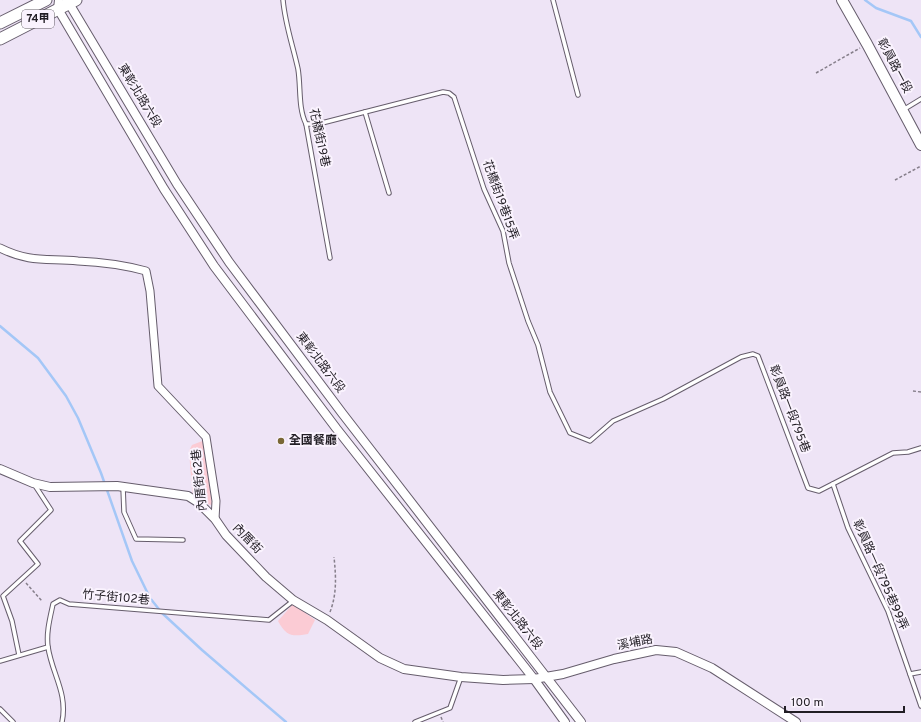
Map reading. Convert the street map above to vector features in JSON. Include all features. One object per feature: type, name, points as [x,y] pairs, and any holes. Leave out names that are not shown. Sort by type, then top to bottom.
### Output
[{"type":"main road","name":"74甲","points":[[0,23],[46,0]]},
{"type":"main road","name":"彰員路一段","points":[[842,0],[868,44],[921,145]]},
{"type":"main road","name":"74甲","points":[[0,39],[58,5],[71,1]]},
{"type":"street","name":"東彰北路六段","points":[[71,1],[177,184],[229,262],[342,413],[581,722]]},
{"type":"street","name":"東彰北路六段","points":[[58,5],[164,190],[214,266],[336,428],[534,679],[565,722]]},
{"type":"street","name":"內厝街62巷","points":[[0,248],[30,259],[78,260],[128,266],[146,272],[150,291],[158,386],[206,437],[216,501],[215,520]]},
{"type":"street","name":"內厝街","points":[[0,469],[33,483],[50,487],[123,486],[188,496],[199,503],[215,520],[226,535],[266,577],[293,600],[327,620],[380,658],[404,669],[461,677]]},
{"type":"street","name":"溪埔路","points":[[461,677],[503,680],[534,679],[563,674],[614,659],[656,650],[676,652],[712,668],[796,722]]},
{"type":"lane","name":"花橋街19巷","points":[[283,0],[284,15],[298,70],[302,116],[306,124],[330,258]]},
{"type":"lane","points":[[553,0],[578,94]]},
{"type":"lane","name":"花橋街19巷15弄","points":[[306,124],[318,124],[443,92],[449,93],[454,97],[484,189],[503,231],[509,263],[523,309],[538,345],[550,392],[570,433],[590,442]]},
{"type":"lane","points":[[903,110],[921,99]]},
{"type":"lane","points":[[364,112],[389,193]]},
{"type":"lane","name":"彰員路一段795巷","points":[[590,442],[614,422],[663,399],[741,358],[753,354],[758,356],[808,488],[819,490],[893,453],[908,452],[921,448]]},
{"type":"lane","points":[[19,654],[12,621],[4,596],[38,564],[20,541],[51,510],[33,483]]},
{"type":"lane","name":"彰員路一段795巷99弄","points":[[833,484],[848,528],[888,611],[921,706]]},
{"type":"lane","points":[[123,486],[124,512],[136,538],[142,540],[183,540]]},
{"type":"lane","name":"竹子街102巷","points":[[62,722],[63,694],[48,647],[48,628],[53,604],[60,600],[69,604],[269,620],[293,600]]},
{"type":"lane","points":[[0,661],[19,654],[48,647]]},
{"type":"lane","points":[[910,674],[921,672]]},
{"type":"lane","points":[[415,722],[450,708],[461,677]]},
{"type":"lane","points":[[0,709],[11,722]]},
{"type":"path","points":[[816,73],[868,44]]},
{"type":"path","points":[[895,180],[921,166]]},
{"type":"path","points":[[913,391],[921,392]]},
{"type":"path","points":[[327,620],[334,603],[336,589],[334,557]]},
{"type":"path","points":[[22,578],[42,601]]},
{"type":"shaded area","points":[[205,440],[212,505],[193,501],[189,451],[192,445]]},
{"type":"shaded area","points":[[293,604],[315,620],[308,634],[290,634],[284,630],[278,621]]},
{"type":"waterway","points":[[865,0],[876,8],[911,21],[921,37]]},
{"type":"waterway","points":[[0,326],[38,358],[66,396],[78,418],[101,473],[132,561],[150,598],[162,613],[202,650],[286,722]]},
{"type":"place","name":"全國餐廳","points":[[281,441]]}]
